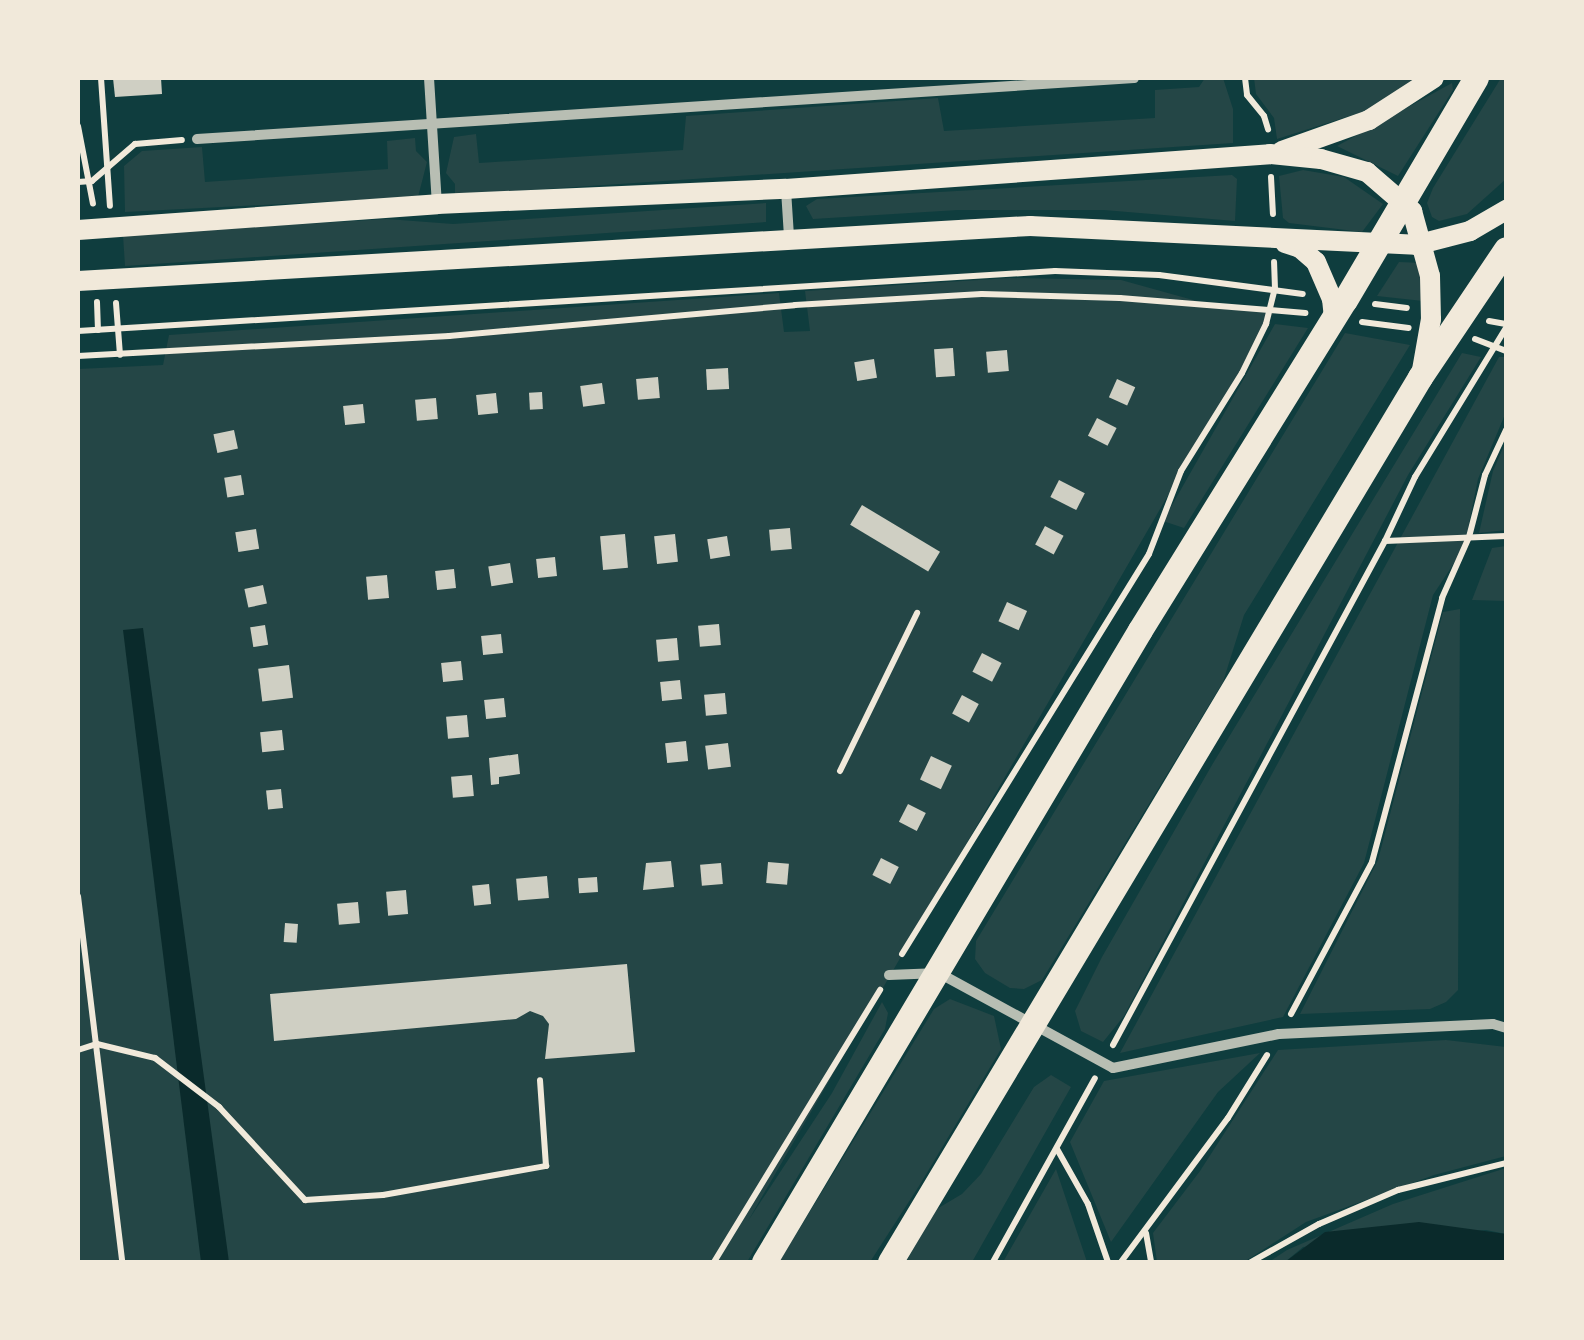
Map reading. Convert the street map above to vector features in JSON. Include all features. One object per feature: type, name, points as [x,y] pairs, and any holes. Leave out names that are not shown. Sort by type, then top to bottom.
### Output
[{"type":"main road","points":[[1270,154],[1369,120],[1434,78]]},
{"type":"main road","points":[[764,1262],[1333,308],[1405,201],[1476,78]]},
{"type":"main road","points":[[78,230],[438,204],[786,189],[1270,154],[1348,165],[1367,172],[1405,201],[1424,244],[1440,333]]},
{"type":"main road","points":[[78,280],[1030,226],[1424,244],[1470,231],[1506,210]]},
{"type":"main road","points":[[1274,239],[1300,248],[1316,262],[1333,308]]},
{"type":"main road","points":[[890,1262],[1420,377],[1440,333],[1506,249]]},
{"type":"street","points":[[429,78],[438,204]]},
{"type":"street","points":[[197,139],[1134,78]]},
{"type":"street","points":[[786,189],[789,238]]},
{"type":"street","points":[[889,975],[939,973],[1113,1068],[1280,1034],[1493,1024],[1506,1028]]},
{"type":"path","points":[[101,78],[107,168]]},
{"type":"path","points":[[78,182],[92,181],[135,144],[197,139]]},
{"type":"path","points":[[714,1262],[1150,554],[1181,472],[1242,373],[1270,310],[1275,289],[1274,239]]},
{"type":"path","points":[[78,331],[1055,270],[1159,275],[1275,289],[1333,308],[1476,340],[1506,351]]},
{"type":"path","points":[[78,356],[450,336],[794,305],[982,294],[1120,298],[1270,310],[1333,308]]},
{"type":"path","points":[[993,1262],[1386,541],[1415,478],[1506,328]]},
{"type":"path","points":[[1121,1262],[1228,1118],[1280,1034],[1372,862],[1442,598],[1469,537],[1485,475],[1506,430]]},
{"type":"path","points":[[1386,541],[1506,536]]},
{"type":"path","points":[[840,771],[917,612]]},
{"type":"path","points":[[78,896],[122,1262]]},
{"type":"path","points":[[78,1050],[96,1044],[155,1058],[219,1108],[304,1200],[383,1195],[546,1166],[540,1080]]},
{"type":"path","points":[[1056,1148],[1088,1204],[1108,1262]]},
{"type":"path","points":[[1251,1262],[1319,1224],[1398,1190],[1506,1163]]},
{"type":"path","points":[[1146,1232],[1151,1262]]},
{"type":"shaded area","points":[[1205,78],[1223,78],[1233,109],[1233,143],[455,195],[455,184],[446,173],[454,137],[476,134],[479,163],[683,150],[686,116],[938,98],[944,131],[1155,118],[1155,90],[1199,87]]},
{"type":"shaded area","points":[[1254,78],[1426,78],[1375,108],[1277,139],[1274,118],[1256,94]]},
{"type":"shaded area","points":[[1501,78],[1506,78],[1506,179],[1467,214],[1439,221],[1432,217],[1427,203],[1433,188]]},
{"type":"shaded area","points":[[1452,83],[1453,90],[1398,176],[1337,146]]},
{"type":"shaded area","points":[[415,138],[416,151],[427,162],[418,197],[125,212],[124,166],[142,151],[202,147],[205,182],[388,169],[387,141]]},
{"type":"shaded area","points":[[1303,170],[1344,177],[1383,204],[1362,232],[1289,223],[1283,218],[1279,176]]},
{"type":"shaded area","points":[[1232,175],[1237,179],[1235,221],[1104,210],[958,210],[813,219],[806,206],[817,199]]},
{"type":"shaded area","points":[[766,203],[766,222],[125,266],[123,235],[387,219],[453,224]]},
{"type":"shaded area","points":[[1399,262],[1422,263],[1423,301],[1377,296]]},
{"type":"shaded area","points":[[1010,278],[1121,280],[1229,310],[1277,307],[748,1221],[832,1093],[882,1002],[888,1013],[885,1029],[747,1262],[78,1262],[78,369],[163,365],[169,335],[779,293],[784,332],[810,331],[805,291]]},
{"type":"shaded area","points":[[1275,324],[1308,328],[1184,528],[1163,521]]},
{"type":"shaded area","points":[[1345,333],[1410,345],[1244,615],[1223,682],[1042,980],[1024,989],[1010,988],[985,973],[975,959],[976,941]]},
{"type":"shaded area","points":[[1462,353],[1481,357],[1408,475],[1124,1016],[1103,1042],[1081,1031],[1075,1011],[1102,957],[1212,765]]},
{"type":"shaded area","points":[[1499,357],[1506,357],[1506,412],[1478,479],[1464,548],[1433,595],[1364,863],[1283,1017],[1120,1053]]},
{"type":"shaded area","points":[[1506,441],[1506,530],[1479,533],[1493,471]]},
{"type":"shaded area","points":[[1506,546],[1506,601],[1472,600],[1492,548]]},
{"type":"shaded area","points":[[1460,609],[1458,990],[1446,1002],[1430,1009],[1300,1014],[1378,860],[1443,612]]},
{"type":"shaded area","points":[[143,628],[229,1262],[201,1262],[123,630]]},
{"type":"shaded area","points":[[950,999],[994,1016],[1001,1049],[870,1262],[779,1262],[934,1009]]},
{"type":"shaded area","points":[[1446,1040],[1506,1047],[1506,1156],[1434,1175],[1306,1222],[1244,1262],[1157,1262],[1153,1233],[1200,1171],[1278,1050]]},
{"type":"shaded area","points":[[1260,1053],[1218,1092],[1111,1242],[1070,1142],[1104,1081]]},
{"type":"shaded area","points":[[1051,1075],[1071,1087],[972,1262],[906,1262],[935,1210],[962,1194],[981,1174],[1034,1087]]},
{"type":"shaded area","points":[[1506,1168],[1506,1234],[1486,1230],[1303,1247],[1285,1262],[1269,1262],[1287,1250],[1393,1204]]},
{"type":"shaded area","points":[[1056,1169],[1087,1262],[1003,1262]]},
{"type":"shaded area","points":[[1419,1222],[1506,1234],[1506,1262],[1285,1262],[1325,1232]]},
{"type":"building","points":[[113,78],[161,78],[162,94],[115,97]]},
{"type":"building","points":[[953,348],[955,376],[936,377],[934,349]]},
{"type":"building","points":[[1007,350],[1009,371],[988,373],[986,352]]},
{"type":"building","points":[[874,359],[877,378],[857,381],[854,362]]},
{"type":"building","points":[[728,368],[729,389],[707,390],[706,369]]},
{"type":"building","points":[[658,377],[660,398],[638,400],[636,379]]},
{"type":"building","points":[[1117,379],[1135,387],[1127,405],[1109,397]]},
{"type":"building","points":[[602,383],[605,404],[583,407],[580,386]]},
{"type":"building","points":[[542,392],[543,409],[530,410],[529,393]]},
{"type":"building","points":[[496,393],[498,413],[478,415],[476,395]]},
{"type":"building","points":[[436,398],[438,419],[417,421],[415,400]]},
{"type":"building","points":[[363,404],[365,423],[345,425],[343,406]]},
{"type":"building","points":[[1097,418],[1117,428],[1108,446],[1088,436]]},
{"type":"building","points":[[234,430],[238,449],[217,453],[213,434]]},
{"type":"building","points":[[241,475],[244,495],[227,497],[224,478]]},
{"type":"building","points":[[1059,480],[1085,493],[1076,510],[1050,497]]},
{"type":"building","points":[[862,505],[940,552],[928,572],[850,525]]},
{"type":"building","points":[[1045,526],[1064,536],[1054,554],[1035,545]]},
{"type":"building","points":[[790,528],[792,549],[771,551],[769,530]]},
{"type":"building","points":[[256,529],[259,549],[238,552],[235,532]]},
{"type":"building","points":[[625,534],[628,568],[603,570],[600,536]]},
{"type":"building","points":[[675,534],[678,562],[657,564],[654,536]]},
{"type":"building","points":[[727,536],[730,556],[710,559],[707,539]]},
{"type":"building","points":[[555,557],[557,576],[538,578],[536,559]]},
{"type":"building","points":[[510,563],[513,583],[491,586],[488,566]]},
{"type":"building","points":[[454,569],[456,588],[437,590],[435,571]]},
{"type":"building","points":[[387,575],[389,598],[368,600],[366,577]]},
{"type":"building","points":[[263,585],[267,604],[248,608],[244,589]]},
{"type":"building","points":[[1007,602],[1027,611],[1019,630],[998,621]]},
{"type":"building","points":[[719,624],[721,645],[700,647],[698,626]]},
{"type":"building","points":[[265,625],[268,645],[253,647],[250,627]]},
{"type":"building","points":[[501,634],[503,653],[483,655],[481,636]]},
{"type":"building","points":[[677,638],[679,660],[658,662],[656,640]]},
{"type":"building","points":[[982,653],[1002,663],[992,682],[972,672]]},
{"type":"building","points":[[461,661],[463,680],[443,682],[441,663]]},
{"type":"building","points":[[289,665],[293,698],[262,702],[258,669]]},
{"type":"building","points":[[680,680],[682,699],[662,701],[660,682]]},
{"type":"building","points":[[725,693],[727,714],[706,716],[704,695]]},
{"type":"building","points":[[962,695],[979,704],[969,722],[952,714]]},
{"type":"building","points":[[504,698],[506,717],[486,719],[484,700]]},
{"type":"building","points":[[467,715],[469,737],[448,739],[446,717]]},
{"type":"building","points":[[282,730],[284,750],[262,752],[260,732]]},
{"type":"building","points":[[686,741],[688,761],[667,763],[665,743]]},
{"type":"building","points":[[728,743],[731,767],[708,770],[705,746]]},
{"type":"building","points":[[518,754],[520,774],[499,777],[499,784],[491,785],[489,758]]},
{"type":"building","points":[[931,756],[952,766],[941,789],[920,780]]},
{"type":"building","points":[[472,775],[474,796],[453,798],[451,777]]},
{"type":"building","points":[[281,789],[283,808],[268,809],[266,791]]},
{"type":"building","points":[[908,804],[926,813],[917,831],[899,822]]},
{"type":"building","points":[[881,858],[899,867],[890,884],[872,875]]},
{"type":"building","points":[[671,861],[674,887],[643,890],[646,863]]},
{"type":"building","points":[[768,862],[789,864],[787,885],[766,883]]},
{"type":"building","points":[[721,863],[723,884],[702,886],[700,865]]},
{"type":"building","points":[[547,876],[549,898],[518,901],[516,879]]},
{"type":"building","points":[[597,877],[598,892],[579,893],[578,878]]},
{"type":"building","points":[[489,884],[491,904],[474,906],[472,886]]},
{"type":"building","points":[[406,890],[408,914],[388,916],[386,892]]},
{"type":"building","points":[[358,902],[360,923],[339,925],[337,904]]},
{"type":"building","points":[[285,923],[298,924],[297,943],[284,942]]},
{"type":"building","points":[[627,964],[635,1052],[545,1059],[549,1024],[543,1016],[530,1011],[516,1019],[274,1041],[270,994]]}]
